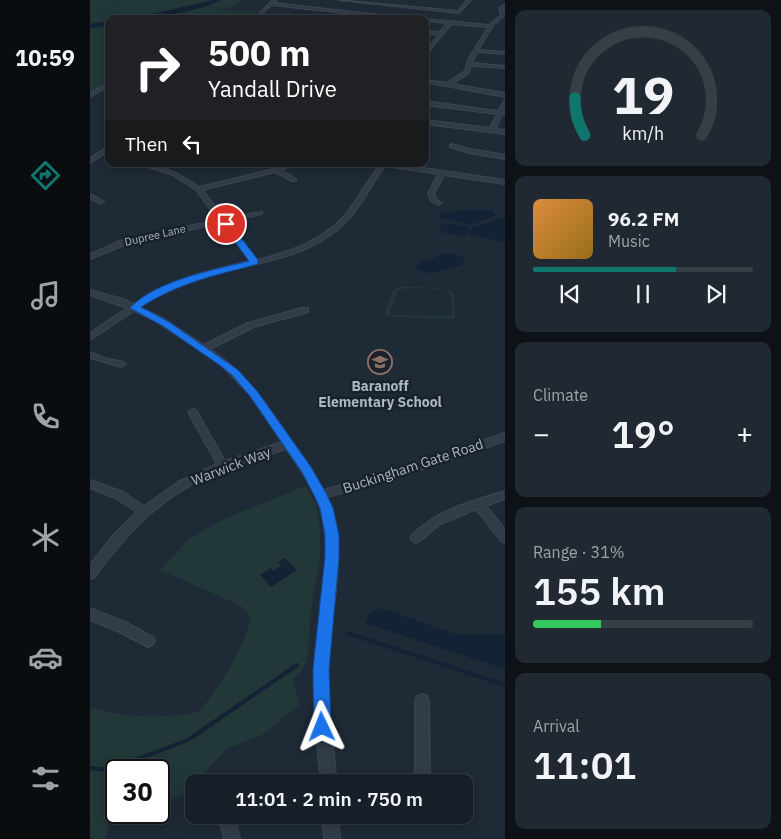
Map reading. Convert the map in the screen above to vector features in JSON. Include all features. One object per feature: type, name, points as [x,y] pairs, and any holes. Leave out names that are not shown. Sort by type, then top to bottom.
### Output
[{"type":"street","points":[[262,15],[258,14],[275,0]]},
{"type":"street","points":[[342,0],[459,12],[469,0]]},
{"type":"street","points":[[384,15],[400,0]]},
{"type":"street","points":[[271,4],[375,15]]},
{"type":"street","points":[[447,85],[465,74],[490,26],[503,13],[501,9],[504,5]]},
{"type":"street","points":[[338,15],[343,11]]},
{"type":"street","points":[[497,18],[505,20]]},
{"type":"street","points":[[429,20],[490,26]]},
{"type":"street","points":[[429,50],[450,22]]},
{"type":"street","points":[[429,32],[442,34]]},
{"type":"street","points":[[476,51],[505,53]]},
{"type":"street","points":[[469,64],[505,67]]},
{"type":"street","points":[[429,82],[505,96]]},
{"type":"street","points":[[90,95],[105,86]]},
{"type":"street","points":[[492,131],[502,113],[505,102]]},
{"type":"street","points":[[429,104],[502,113]]},
{"type":"street","points":[[429,122],[505,132]]},
{"type":"street","points":[[430,132],[435,123]]},
{"type":"street","points":[[452,146],[468,151],[505,157]]},
{"type":"street","points":[[90,161],[105,151]]},
{"type":"street","points":[[90,154],[105,157]]},
{"type":"street","points":[[161,167],[198,189],[255,262]]},
{"type":"street","points":[[198,189],[284,167]]},
{"type":"street","points":[[90,337],[157,293],[185,280],[300,249],[332,231],[343,221],[382,167]]},
{"type":"street","points":[[403,167],[505,182]]},
{"type":"street","points":[[276,170],[294,180]]},
{"type":"street","points":[[438,203],[433,200],[431,194],[442,173]]},
{"type":"street","points":[[90,196],[101,202]]},
{"type":"street","name":"Dupree Lane","points":[[90,257],[128,241],[260,213]]},
{"type":"street","points":[[90,292],[135,308],[166,324],[222,361],[244,382],[307,470],[320,495],[326,508],[332,535],[332,557],[321,669],[322,727],[328,774]]},
{"type":"street","points":[[204,350],[251,325],[306,310]]},
{"type":"street","points":[[90,355],[121,364]]},
{"type":"street","points":[[193,412],[223,466]]},
{"type":"street","name":"Buckingham Gate Road","points":[[320,495],[387,477],[505,437]]},
{"type":"street","name":"Warwick Way","points":[[90,574],[119,535],[144,511],[176,488],[223,466],[288,444]]},
{"type":"street","points":[[90,484],[119,496],[144,511]]},
{"type":"street","points":[[416,538],[423,529],[437,520],[505,495]]},
{"type":"street","points":[[478,504],[505,538]]},
{"type":"street","points":[[90,614],[148,641]]},
{"type":"street","points":[[422,701],[422,774]]},
{"type":"street","points":[[228,824],[232,839]]},
{"type":"street","points":[[331,824],[332,839]]},
{"type":"green space","points":[[90,0],[242,0],[234,6],[218,10],[260,11],[252,14],[256,15],[105,15],[105,83],[90,92]]},
{"type":"green space","points":[[400,286],[436,288],[452,292],[454,296],[455,318],[395,317],[387,315],[385,312],[393,291]],"holes":[[[406,288],[423,288],[449,293],[452,298],[452,316],[392,315],[390,312],[397,291]]]},
{"type":"green space","points":[[305,486],[316,503],[320,529],[320,559],[311,608],[307,663],[293,680],[300,704],[262,735],[226,749],[203,774],[185,774],[185,794],[170,798],[170,759],[105,759],[105,824],[109,824],[106,839],[90,839],[90,708],[117,714],[145,716],[172,716],[200,711],[216,690],[243,642],[251,617],[241,606],[160,570],[190,538],[226,518]]},
{"type":"water","points":[[460,210],[492,210],[496,216],[470,225],[438,217],[443,213]]},
{"type":"water","points":[[505,217],[505,242],[469,235],[473,227]]},
{"type":"water","points":[[443,223],[470,228],[464,236],[444,233],[438,228]]},
{"type":"water","points":[[441,254],[454,254],[464,258],[465,262],[458,266],[427,273],[416,267],[421,261],[430,260]]},
{"type":"water","points":[[285,558],[297,570],[271,587],[260,575],[271,568],[274,571],[281,566],[278,562]]},
{"type":"water","points":[[381,608],[458,635],[505,634],[505,669],[365,623],[371,612]]},
{"type":"waterway","points":[[154,15],[209,4],[217,0]]},
{"type":"waterway","points":[[90,26],[105,24]]},
{"type":"waterway","points":[[348,633],[505,685]]},
{"type":"waterway","points":[[90,768],[109,770],[188,740],[297,665]]},
{"type":"place","name":"Baranoff Elementary School","points":[[380,362]]},
{"type":"route","points":[[226,224],[255,262],[185,280],[157,293],[135,308],[166,324],[222,361],[244,382],[254,393],[307,470],[326,508],[332,535],[332,557],[324,620],[321,669],[322,727]]}]
